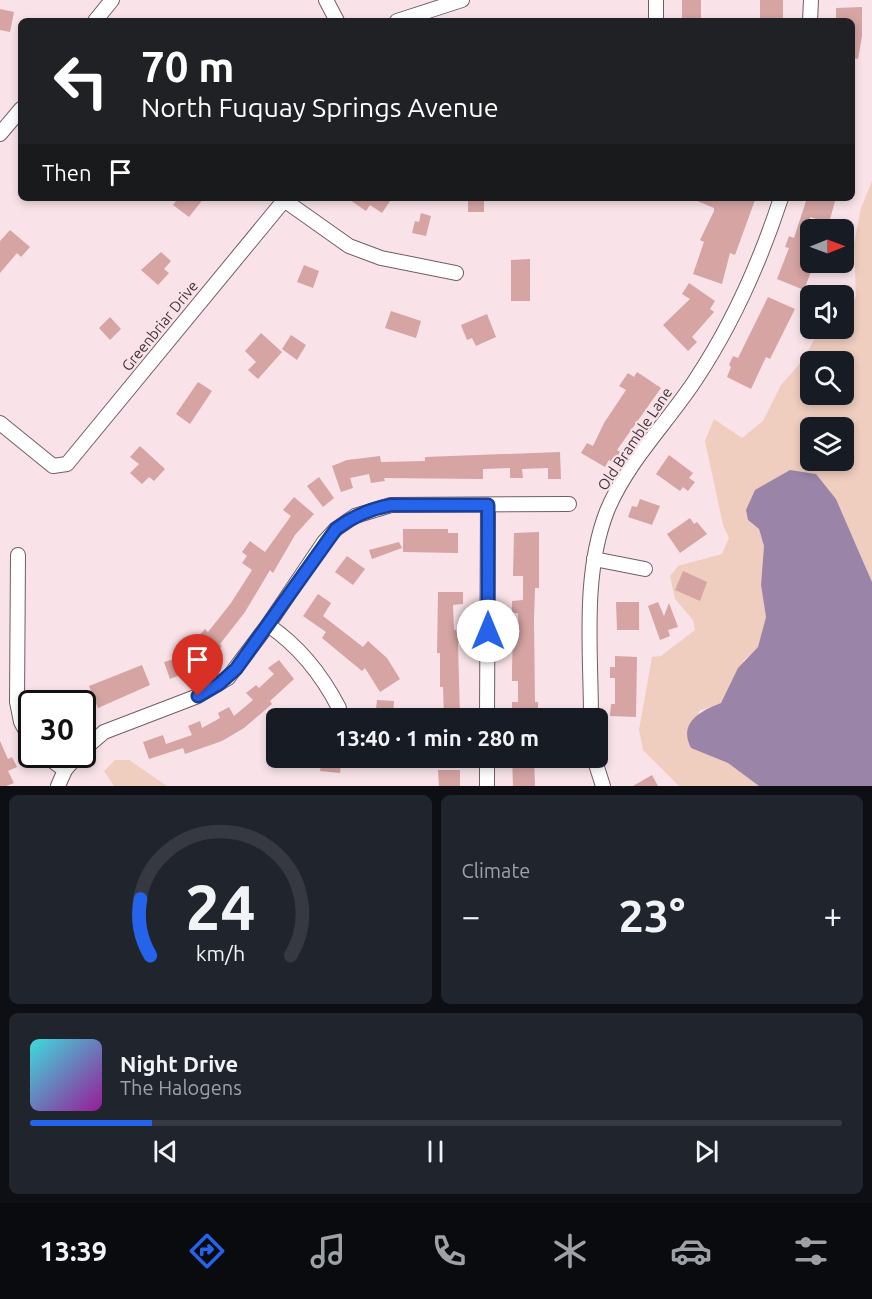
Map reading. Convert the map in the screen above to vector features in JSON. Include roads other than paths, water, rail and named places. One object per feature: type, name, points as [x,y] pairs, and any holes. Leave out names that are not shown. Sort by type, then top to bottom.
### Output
[{"type":"street","points":[[97,18],[112,0]]},
{"type":"street","points":[[326,0],[335,18]]},
{"type":"street","points":[[406,18],[462,0]]},
{"type":"street","points":[[656,0],[656,18]]},
{"type":"street","points":[[810,18],[811,0]]},
{"type":"street","points":[[0,134],[18,113]]},
{"type":"street","name":"Greenbriar Drive","points":[[0,423],[53,466],[67,464],[283,201]]},
{"type":"street","points":[[288,201],[349,246],[381,258],[456,273]]},
{"type":"street","name":"Old Bramble Lane","points":[[591,708],[594,560],[608,510],[618,490],[696,380],[731,320],[756,266],[780,201]]},
{"type":"street","points":[[96,738],[117,726],[211,690],[236,669],[324,542],[336,529],[355,516],[391,505],[569,504]]},
{"type":"street","points":[[487,708],[488,505]]},
{"type":"street","points":[[18,555],[18,707]]},
{"type":"street","points":[[594,560],[645,569]]},
{"type":"street","points":[[268,625],[306,659],[328,687],[339,708]]},
{"type":"street","points":[[58,786],[65,770],[62,768]]},
{"type":"street","points":[[487,768],[487,786]]},
{"type":"street","points":[[597,768],[603,786]]}]
